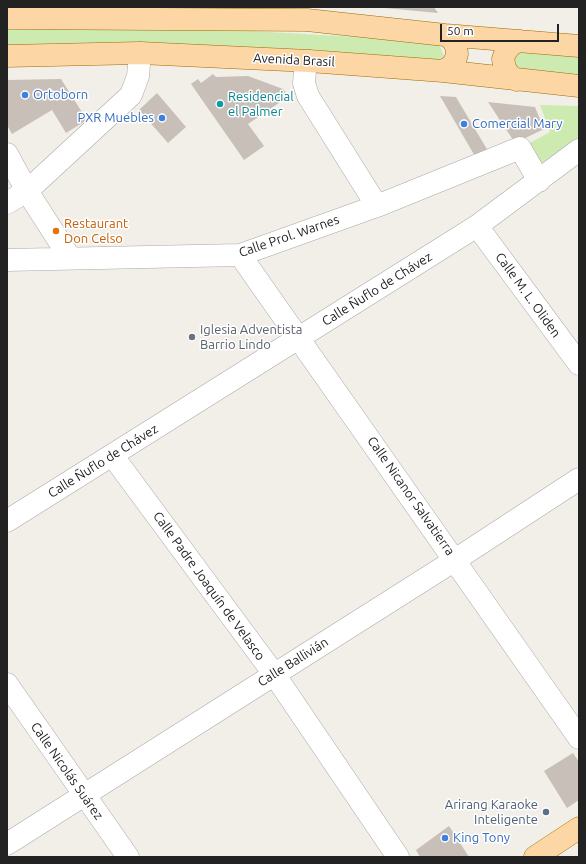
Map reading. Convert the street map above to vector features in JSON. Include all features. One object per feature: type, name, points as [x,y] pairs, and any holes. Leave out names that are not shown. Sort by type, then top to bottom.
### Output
[{"type":"main road","points":[[7,18],[164,13],[307,20],[446,35],[579,46]]},
{"type":"main road","points":[[443,71],[455,62],[457,54],[456,46],[452,39],[446,35]]},
{"type":"main road","points":[[516,80],[509,75],[504,68],[504,59],[506,51],[512,44],[520,41]]},
{"type":"main road","name":"Avenida Brasil","points":[[7,56],[140,53],[309,61],[443,71],[579,86]]},
{"type":"main road","points":[[535,857],[579,828]]},
{"type":"street","points":[[7,203],[27,191],[131,94],[138,76],[140,53]]},
{"type":"street","points":[[309,61],[305,70],[304,84],[308,96],[377,206]]},
{"type":"street","name":"Calle Prol. Warnes","points":[[7,260],[240,255],[377,206],[520,148],[539,180]]},
{"type":"street","name":"Calle Ñuflo de Chávez","points":[[7,521],[477,226],[579,150]]},
{"type":"street","points":[[7,154],[27,191],[70,258]]},
{"type":"street","name":"Calle M. L. Oliden","points":[[477,226],[579,364]]},
{"type":"street","name":"Calle Nicanor Salvatierra","points":[[240,255],[579,738]]},
{"type":"street","name":"Calle Padre Joaquín de Velasco","points":[[112,455],[274,674],[398,857]]},
{"type":"street","name":"Calle Ballivián","points":[[7,844],[455,560],[579,479]]},
{"type":"street","name":"Calle Nicolás Suárez","points":[[7,684],[128,857]]},
{"type":"green space","points":[[134,27],[233,30],[430,41],[439,44],[444,56],[442,63],[7,52],[7,30]]},
{"type":"green space","points":[[526,48],[579,52],[579,80],[523,76],[512,61],[515,54]]},
{"type":"green space","points":[[540,105],[579,106],[579,137],[555,157],[536,165],[526,145],[550,132]]},
{"type":"building","points":[[434,7],[438,13],[385,8]]},
{"type":"building","points":[[213,74],[216,77],[248,76],[283,89],[289,96],[248,124],[264,146],[244,160],[191,84],[198,79],[201,83]]},
{"type":"building","points":[[61,79],[87,120],[66,133],[52,110],[12,134],[7,125],[7,80]]},
{"type":"building","name":"PXR Muebles","points":[[157,93],[186,127],[168,143],[139,110]]},
{"type":"building","name":"Comercial Mary","points":[[440,96],[456,97],[488,151],[476,158]]},
{"type":"building","points":[[488,102],[535,107],[544,129],[515,143]]},
{"type":"building","points":[[573,753],[579,762],[579,800],[567,808],[544,771]]},
{"type":"building","name":"King Tony","points":[[449,826],[469,857],[420,857],[416,850]]},
{"type":"place","name":"Ortoborn","points":[[25,95]]},
{"type":"place","name":"Residencial el Palmer","points":[[220,104]]},
{"type":"place","name":"PXR Muebles","points":[[162,118]]},
{"type":"place","name":"Comercial Mary","points":[[464,124]]},
{"type":"place","name":"Restaurant Don Celso","points":[[56,231]]},
{"type":"place","name":"Iglesia Adventista Barrio Lindo","points":[[192,337]]},
{"type":"place","name":"Arirang Karaoke Inteligente","points":[[546,812]]},
{"type":"place","name":"King Tony","points":[[445,838]]}]
